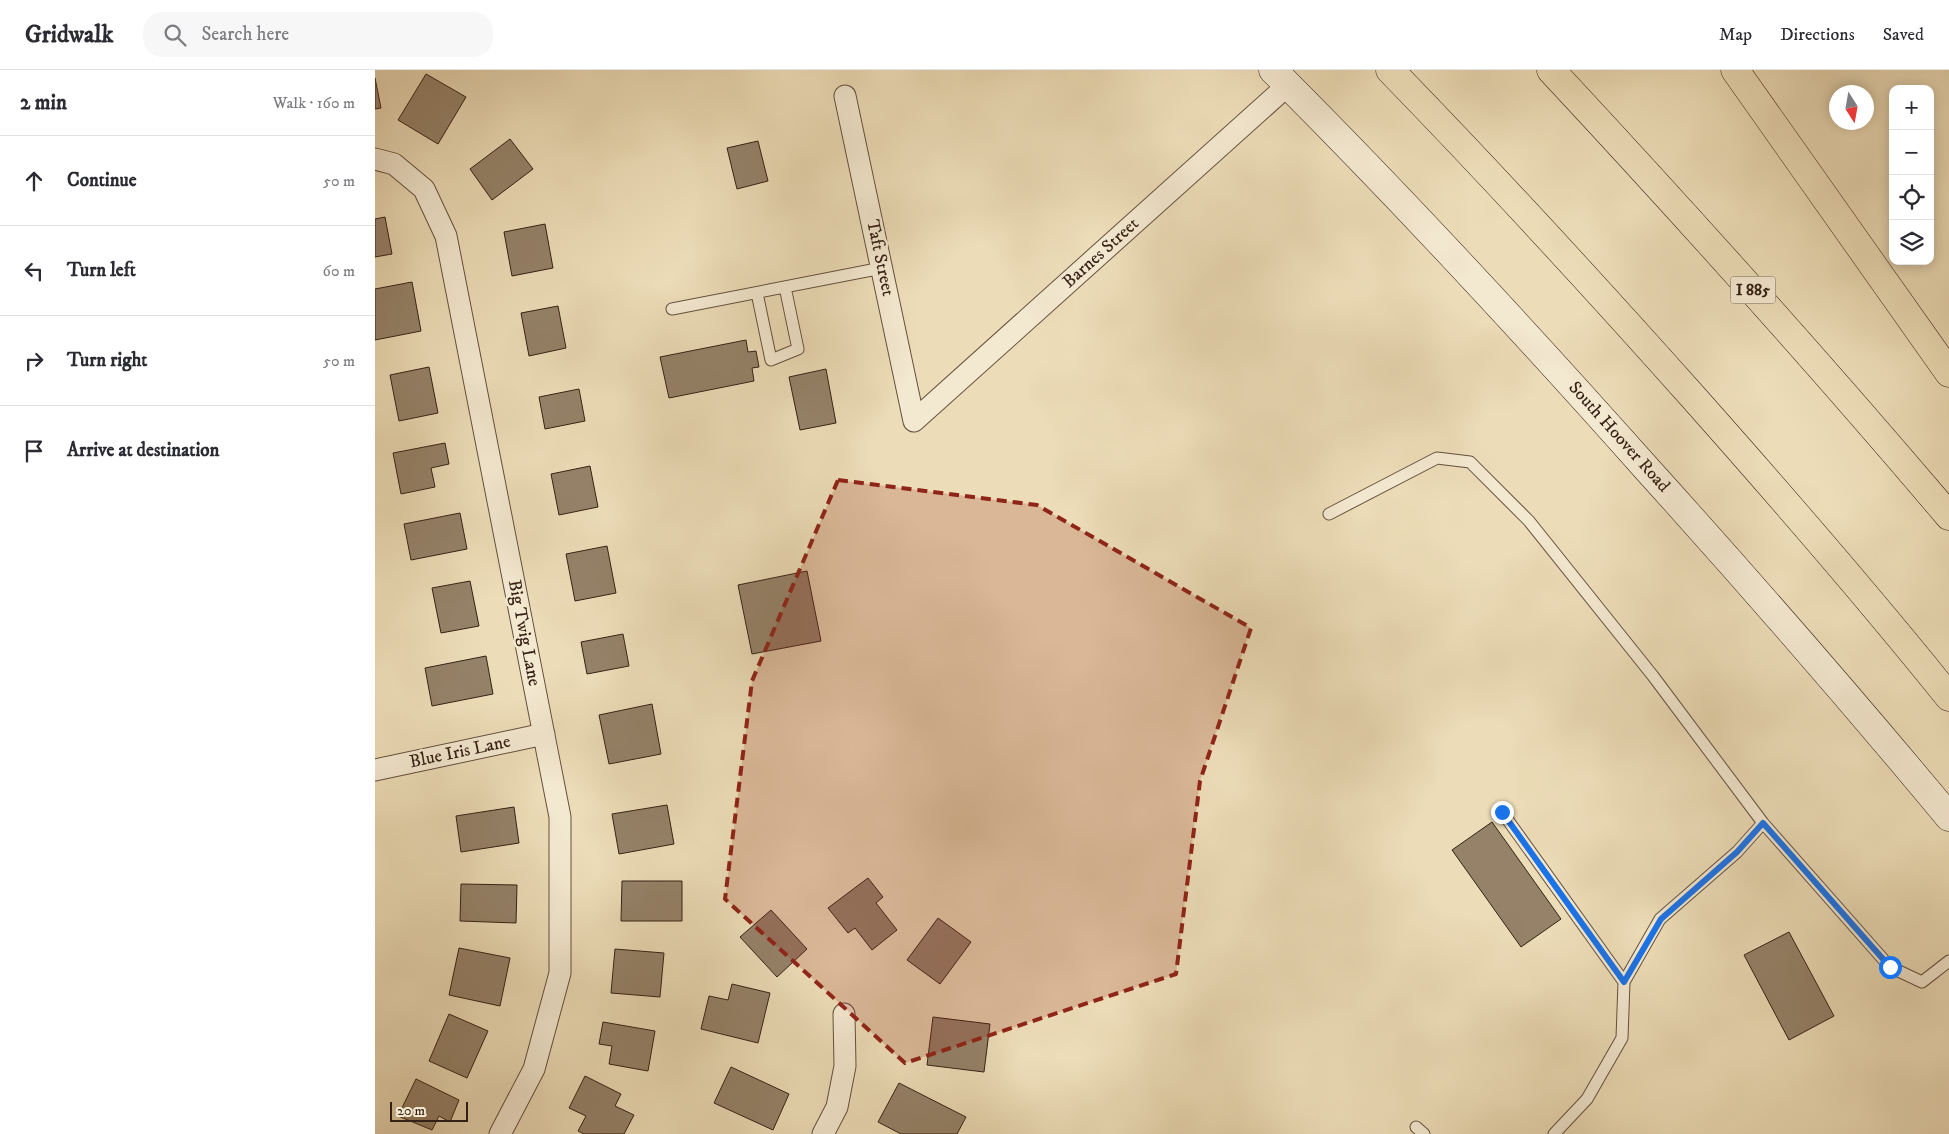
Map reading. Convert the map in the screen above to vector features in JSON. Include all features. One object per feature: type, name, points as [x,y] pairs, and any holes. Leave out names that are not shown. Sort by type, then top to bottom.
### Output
[{"type":"highway","points":[[1390,70],[1619,313],[1774,488],[1949,698]]},
{"type":"highway","name":"I 885","points":[[1551,70],[1705,236],[1862,413],[1949,516]]},
{"type":"highway","points":[[1735,70],[1949,373]]},
{"type":"street","name":"Barnes Street","points":[[914,421],[1281,78]]},
{"type":"street","name":"South Hoover Road","points":[[1281,78],[1398,196],[1557,368],[1853,702],[1949,817]]},
{"type":"street","name":"Taft Street","points":[[845,96],[914,421]]},
{"type":"street","name":"Big Twig Lane","points":[[375,159],[394,164],[423,188],[446,236],[560,817],[560,973],[534,1069],[501,1134]]},
{"type":"street","name":"Blue Iris Lane","points":[[375,770],[544,734]]},
{"type":"street","points":[[823,1134],[837,1107],[845,1066],[844,1014]]},
{"type":"lane","points":[[673,309],[882,268]]},
{"type":"lane","points":[[757,293],[771,360],[798,349],[785,288]]},
{"type":"lane","points":[[1329,514],[1437,458],[1470,462],[1529,521],[1653,676],[1763,823],[1890,967],[1922,982],[1949,961]]},
{"type":"lane","points":[[1502,812],[1624,982]]},
{"type":"lane","points":[[1554,1134],[1587,1099],[1622,1038],[1624,982],[1661,919],[1737,852],[1763,823]]},
{"type":"highlighted area","points":[[838,480],[1037,505],[1251,628],[1200,781],[1176,974],[905,1063],[725,899],[752,681]]},
{"type":"building","points":[[426,74],[466,97],[438,144],[398,120]]},
{"type":"building","points":[[375,78],[381,108],[375,109]]},
{"type":"building","points":[[510,139],[533,169],[492,200],[470,169]]},
{"type":"building","points":[[758,141],[768,181],[737,189],[727,148]]},
{"type":"building","points":[[385,217],[392,254],[375,257],[375,219]]},
{"type":"building","points":[[545,224],[553,268],[512,276],[504,232]]},
{"type":"building","points":[[412,282],[421,331],[375,340],[375,289]]},
{"type":"building","points":[[558,306],[566,348],[529,356],[521,313]]},
{"type":"building","points":[[746,340],[748,352],[756,351],[759,367],[752,368],[754,381],[669,398],[660,357]]},
{"type":"building","points":[[429,367],[438,413],[399,421],[390,375]]},
{"type":"building","points":[[826,369],[836,423],[800,430],[789,377]]},
{"type":"building","points":[[579,389],[585,421],[545,429],[539,397]]},
{"type":"building","points":[[445,443],[449,464],[431,468],[435,487],[401,494],[393,453]]},
{"type":"building","points":[[590,466],[598,507],[559,515],[551,474]]},
{"type":"building","points":[[460,513],[467,549],[411,560],[404,524]]},
{"type":"building","points":[[607,546],[616,593],[575,601],[566,554]]},
{"type":"building","points":[[807,571],[821,641],[752,654],[738,585]]},
{"type":"building","points":[[470,581],[479,626],[441,633],[432,588]]},
{"type":"building","points":[[623,634],[629,666],[587,674],[581,642]]},
{"type":"building","points":[[486,656],[493,694],[432,706],[425,668]]},
{"type":"building","points":[[652,704],[661,754],[609,764],[599,715]]},
{"type":"building","points":[[667,805],[674,844],[619,854],[612,814]]},
{"type":"building","points":[[514,807],[519,843],[461,852],[456,816]]},
{"type":"building","points":[[1492,822],[1561,919],[1521,947],[1452,850]]},
{"type":"building","points":[[868,878],[883,897],[876,903],[897,930],[872,950],[855,928],[848,933],[828,908]]},
{"type":"building","points":[[622,881],[682,881],[682,921],[621,921]]},
{"type":"building","points":[[461,884],[517,885],[516,923],[460,921]]},
{"type":"building","points":[[771,910],[807,949],[777,977],[740,937]]},
{"type":"building","points":[[938,918],[971,942],[940,984],[907,960]]},
{"type":"building","points":[[1789,932],[1834,1016],[1789,1040],[1744,955]]},
{"type":"building","points":[[459,948],[510,958],[500,1006],[449,995]]},
{"type":"building","points":[[615,949],[664,953],[660,997],[611,993]]},
{"type":"building","points":[[732,984],[770,993],[758,1043],[701,1029],[709,996],[728,1000]]},
{"type":"building","points":[[449,1014],[488,1031],[467,1078],[429,1061]]},
{"type":"building","points":[[933,1017],[990,1024],[984,1072],[927,1065]]},
{"type":"building","points":[[603,1022],[655,1031],[648,1071],[609,1064],[612,1046],[599,1044]]},
{"type":"building","points":[[731,1067],[789,1094],[773,1130],[714,1103]]},
{"type":"building","points":[[585,1076],[621,1094],[615,1106],[634,1115],[624,1134],[584,1134],[578,1131],[586,1116],[569,1108]]},
{"type":"building","points":[[416,1079],[459,1100],[450,1122],[439,1116],[432,1130],[398,1116]]},
{"type":"building","points":[[899,1083],[966,1117],[957,1134],[901,1134],[878,1122]]},
{"type":"route","points":[[1502,812],[1624,982],[1661,919],[1737,852],[1763,823],[1890,967]]}]
